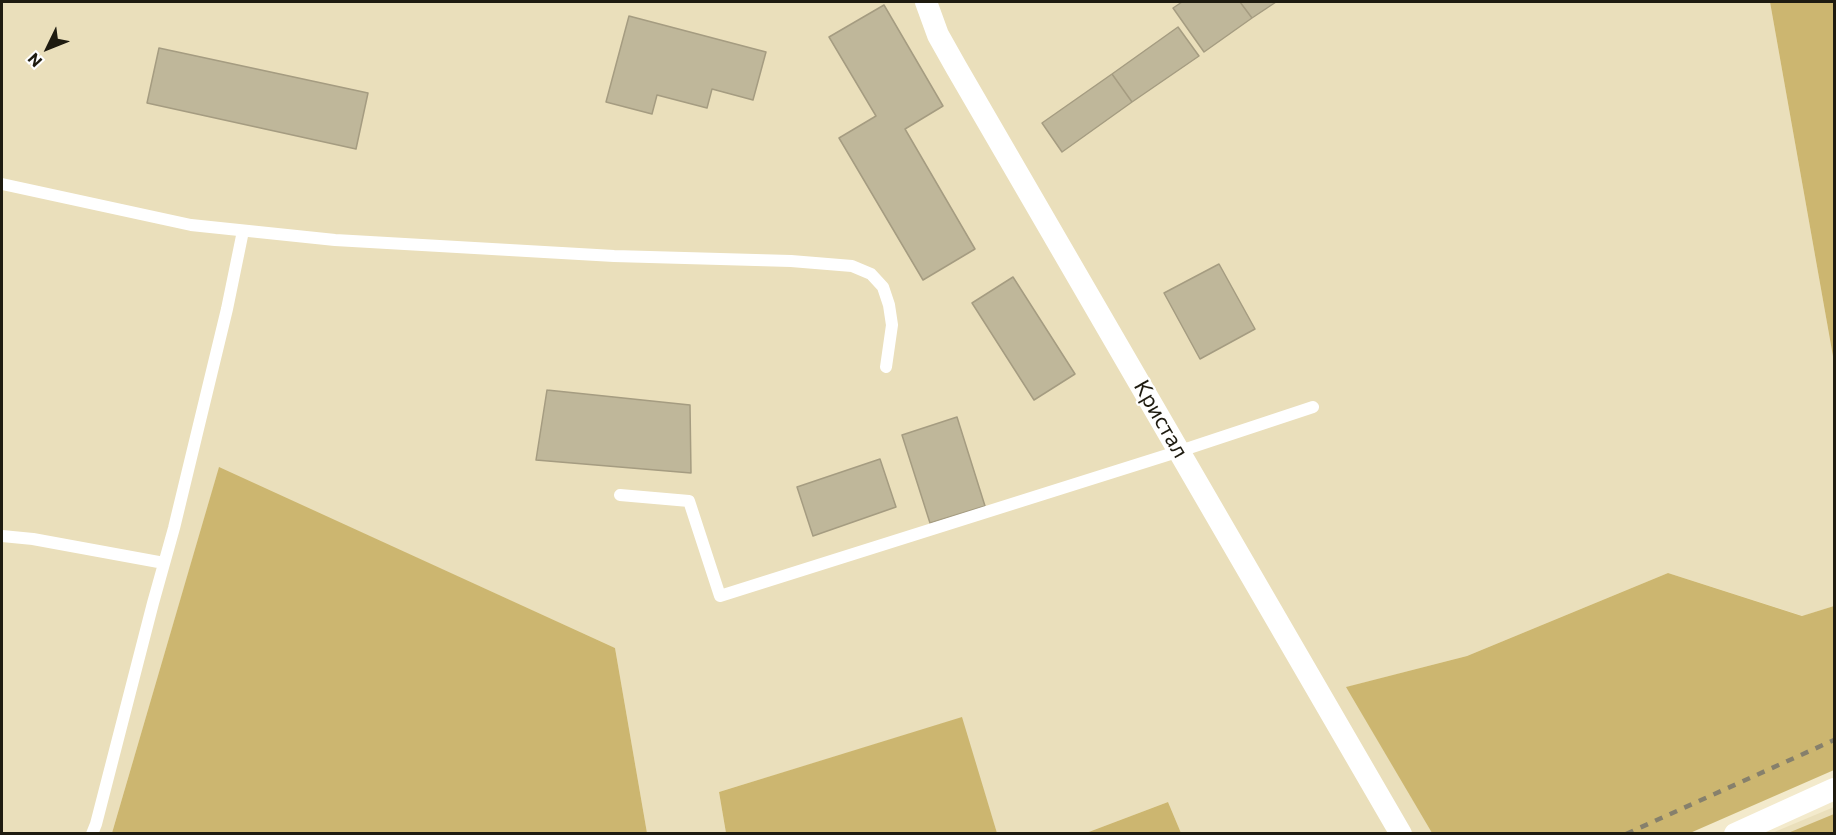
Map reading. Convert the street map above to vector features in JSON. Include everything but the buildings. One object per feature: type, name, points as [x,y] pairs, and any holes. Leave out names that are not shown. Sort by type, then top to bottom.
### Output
[{"type":"street","name":"Кристал","points":[[926,2],[938,35],[956,67],[1401,834]]},
{"type":"street","points":[[1735,834],[1834,789]]},
{"type":"lane","points":[[2,184],[191,225],[335,240],[614,256],[791,261],[852,266],[871,274],[883,287],[892,325],[886,367]]},
{"type":"lane","points":[[92,834],[164,563],[224,321],[243,231]]},
{"type":"lane","points":[[620,495],[689,501],[720,596],[1180,451],[1312,406]]},
{"type":"lane","points":[[2,536],[33,539],[164,563]]},
{"type":"shaded area","points":[[2,2],[1770,2],[1834,362],[1834,606],[1803,616],[1668,573],[1467,656],[1347,687],[1432,833],[1181,833],[1168,802],[1086,833],[997,833],[961,718],[719,792],[726,833],[647,833],[615,648],[219,468],[112,833],[2,834]]},
{"type":"shaded area","points":[[1770,2],[1834,2],[1834,362]]},
{"type":"shaded area","points":[[219,467],[615,648],[647,833],[112,833]]},
{"type":"shaded area","points":[[1668,573],[1802,616],[1834,606],[1834,770],[1690,833],[1432,833],[1346,687],[1467,656]]},
{"type":"shaded area","points":[[962,717],[997,833],[726,833],[719,792]]},
{"type":"shaded area","points":[[1168,802],[1181,833],[1086,833]]},
{"type":"shaded area","points":[[1834,807],[1834,833],[1772,833]]},
{"type":"shaded area","points":[[1834,814],[1834,833],[1788,833]]},
{"type":"railway","points":[[1626,834],[1834,740]]}]
